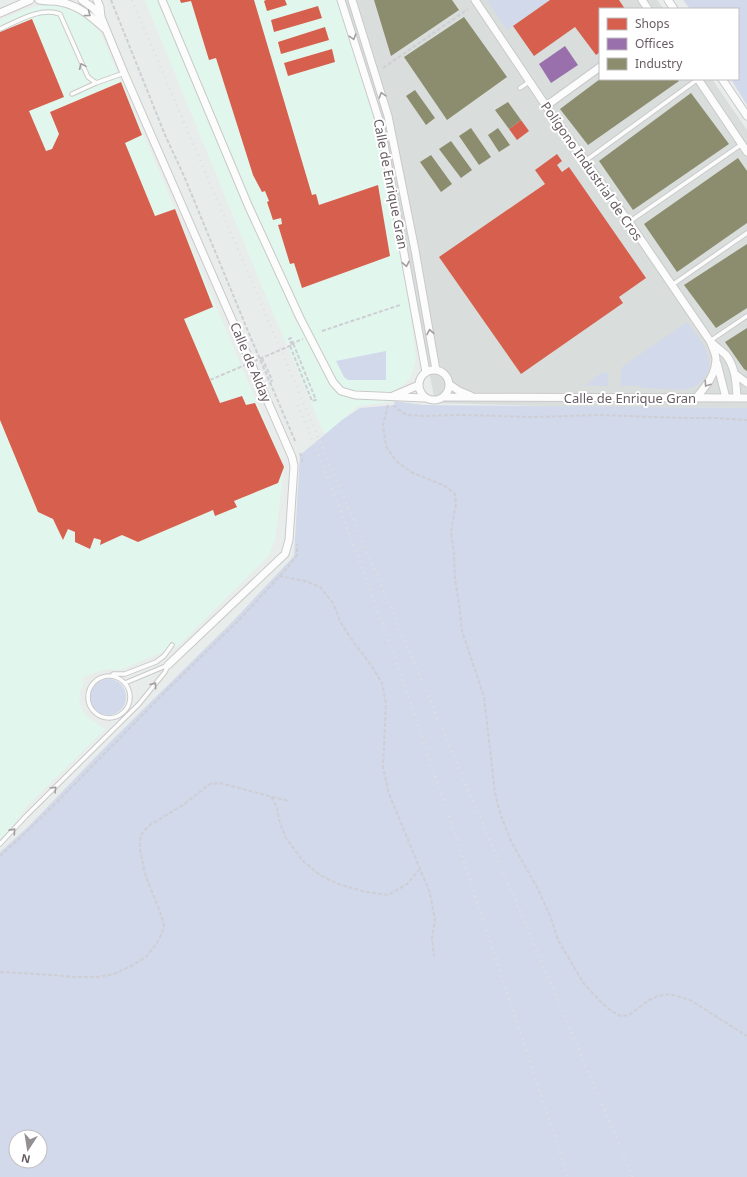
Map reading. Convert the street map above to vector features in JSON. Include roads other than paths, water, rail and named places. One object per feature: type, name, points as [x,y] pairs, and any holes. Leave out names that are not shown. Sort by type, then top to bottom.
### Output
[{"type":"street","points":[[0,13],[30,0]]},
{"type":"street","name":"Calle de Alday","points":[[39,0],[43,2],[59,1],[81,9],[106,30]]},
{"type":"street","name":"Calle de Alday","points":[[82,0],[93,8],[101,17]]},
{"type":"street","name":"Calle de Alday","points":[[97,0],[100,7],[101,17],[124,73],[292,457],[294,466],[289,540],[285,554],[168,665]]},
{"type":"street","points":[[162,0],[248,205],[309,337],[333,382],[341,391],[355,395],[393,399],[425,398],[434,401],[444,397],[449,389],[448,379],[441,372],[431,370],[426,372],[420,380],[419,390],[425,398]]},
{"type":"street","name":"Calle de Enrique Gran","points":[[341,0],[380,123],[426,372]]},
{"type":"street","name":"Calle de Enrique Gran","points":[[352,0],[388,116],[415,250],[436,370]]},
{"type":"street","name":"Polígono Industrial de Cros","points":[[475,0],[546,106],[630,222],[710,341],[726,355],[732,364],[735,374],[737,398]]},
{"type":"street","points":[[546,106],[599,68]]},
{"type":"street","points":[[699,80],[747,152]]},
{"type":"street","points":[[723,80],[747,116]]},
{"type":"street","name":"Polígono Industrial de Cros","points":[[710,341],[726,398]]},
{"type":"street","points":[[696,398],[709,382],[714,370],[716,359]]},
{"type":"street","name":"Polígono Industrial de Cros","points":[[735,374],[747,383]]},
{"type":"street","points":[[393,399],[419,384]]},
{"type":"street","name":"Calle de Enrique Gran","points":[[449,384],[459,391],[475,397]]},
{"type":"street","name":"Calle de Enrique Gran","points":[[444,397],[737,398]]},
{"type":"street","points":[[737,398],[747,398]]},
{"type":"lane","points":[[0,29],[35,14],[53,11],[60,14],[88,77],[96,83]]},
{"type":"lane","points":[[72,94],[96,83],[124,73]]},
{"type":"lane","points":[[585,161],[697,80]]},
{"type":"lane","points":[[520,88],[530,82]]},
{"type":"lane","points":[[630,222],[742,144]]},
{"type":"lane","points":[[672,286],[747,233]]},
{"type":"lane","points":[[710,341],[747,316]]},
{"type":"lane","points":[[139,704],[116,716],[108,718],[104,717],[96,714],[90,707],[87,699],[88,690],[98,678],[111,673],[125,674],[156,662],[164,656],[172,646]]},
{"type":"lane","points":[[125,682],[168,665]]},
{"type":"lane","points":[[0,844],[26,816],[139,704],[168,665]]},
{"type":"lane","points":[[106,676],[117,677],[125,682],[130,699],[124,712]]},
{"type":"railway","points":[[132,0],[633,1177]]},
{"type":"railway","points":[[298,405],[363,570],[403,682],[460,849],[568,1177]]}]
